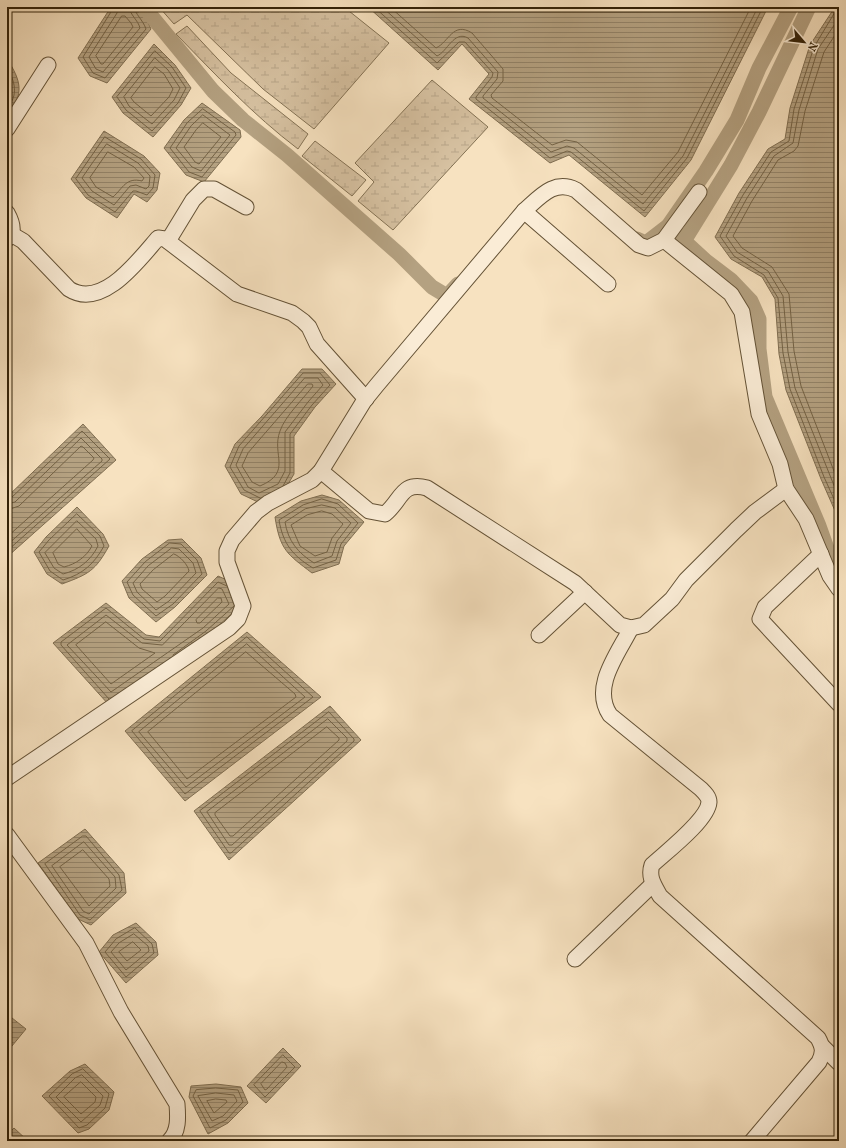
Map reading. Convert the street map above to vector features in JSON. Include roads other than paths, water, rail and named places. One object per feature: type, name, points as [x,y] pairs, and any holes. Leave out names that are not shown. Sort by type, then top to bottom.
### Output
[{"type":"street","points":[[7,129],[48,65]]},
{"type":"street","points":[[7,778],[229,628],[238,619],[243,606],[227,562],[227,551],[232,540],[256,512],[268,503],[312,480],[321,471],[366,399],[524,211],[552,188],[568,186],[576,190],[639,245],[648,248],[670,232],[699,192]]},
{"type":"street","points":[[168,241],[193,200],[204,189],[214,189],[246,207]]},
{"type":"street","points":[[524,211],[608,284]]},
{"type":"street","points":[[7,213],[13,229],[9,236],[23,241],[69,289],[75,293],[84,295],[97,293],[120,278],[158,238],[168,241],[237,294],[292,313],[309,327],[317,344],[366,399]]},
{"type":"street","points":[[670,232],[731,294],[742,312],[759,414],[780,464],[786,490],[806,520],[830,576],[839,589]]},
{"type":"street","points":[[321,471],[369,511],[377,513],[385,514],[409,487],[419,486],[427,488],[575,583],[620,625],[631,628],[644,625],[672,598],[686,580],[736,530],[755,512],[786,490]]},
{"type":"street","points":[[821,554],[765,607],[760,618],[764,625],[839,704]]},
{"type":"street","points":[[539,635],[585,592]]},
{"type":"street","points":[[631,628],[604,682],[602,696],[604,706],[610,715],[701,789],[708,796],[709,802],[706,811],[700,820],[652,865],[650,873],[653,884],[660,896],[818,1038],[823,1047],[839,1063]]},
{"type":"street","points":[[7,835],[86,943],[121,1012],[177,1104],[179,1119],[174,1137],[169,1141]]},
{"type":"street","points":[[575,959],[653,884]]},
{"type":"street","points":[[752,1141],[819,1062],[823,1047]]},
{"type":"water","points":[[111,7],[136,7],[144,14],[151,29],[107,83],[90,76],[78,58]]},
{"type":"water","points":[[368,7],[768,7],[691,160],[645,217],[569,155],[550,163],[469,99],[489,74],[462,44],[438,70]]},
{"type":"water","points":[[835,7],[839,7],[839,520],[786,390],[779,354],[775,299],[762,277],[731,259],[715,237],[739,193],[768,149],[785,139],[790,108],[810,45]]},
{"type":"water","points":[[154,44],[175,65],[191,88],[181,105],[153,137],[123,113],[112,97]]},
{"type":"water","points":[[7,59],[18,81],[19,94],[13,107],[7,114]]},
{"type":"water","points":[[202,103],[240,130],[241,137],[204,182],[186,175],[164,148],[184,120]]},
{"type":"water","points":[[104,131],[144,156],[160,173],[157,190],[147,202],[134,194],[117,218],[86,198],[71,179]]},
{"type":"water","points":[[302,369],[322,369],[336,384],[315,407],[294,436],[294,474],[284,491],[260,503],[241,494],[225,466],[235,444],[262,416]]},
{"type":"water","points":[[83,424],[116,460],[7,557],[7,497]]},
{"type":"water","points":[[322,495],[339,500],[364,522],[344,546],[339,564],[312,573],[296,561],[282,544],[275,517],[301,501]]},
{"type":"water","points":[[77,507],[103,534],[109,546],[100,561],[90,571],[62,584],[47,574],[34,552],[46,537]]},
{"type":"water","points":[[182,539],[201,558],[207,575],[175,607],[156,622],[129,598],[122,581],[142,559],[168,540]]},
{"type":"water","points":[[218,576],[229,581],[237,609],[209,634],[109,705],[53,643],[106,603],[146,635],[159,637]]},
{"type":"water","points":[[247,632],[321,697],[185,801],[125,731]]},
{"type":"water","points":[[330,706],[361,740],[229,860],[194,811]]},
{"type":"water","points":[[85,829],[124,873],[126,893],[91,925],[78,919],[38,863]]},
{"type":"water","points":[[136,923],[156,942],[158,955],[126,983],[99,952],[113,935]]},
{"type":"water","points":[[7,1014],[26,1029],[7,1052]]},
{"type":"water","points":[[283,1048],[301,1066],[266,1103],[247,1086]]},
{"type":"water","points":[[85,1064],[114,1092],[109,1110],[89,1129],[78,1133],[42,1096],[70,1071]]},
{"type":"water","points":[[216,1084],[241,1087],[248,1103],[228,1123],[208,1134],[189,1097],[191,1086]]},
{"type":"water","points":[[14,1128],[28,1141],[7,1141],[7,1135]]},
{"type":"waterway","points":[[144,7],[213,91],[243,120],[287,155],[399,254],[432,287],[447,296],[458,284]]},
{"type":"waterway","points":[[637,239],[646,243],[668,226],[706,171],[737,120],[759,68],[791,7]]},
{"type":"waterway","points":[[684,241],[731,165],[759,112],[809,7]]},
{"type":"waterway","points":[[668,226],[706,261],[731,280],[751,301],[759,319],[759,349],[765,397],[819,526],[833,565],[839,576]]}]
